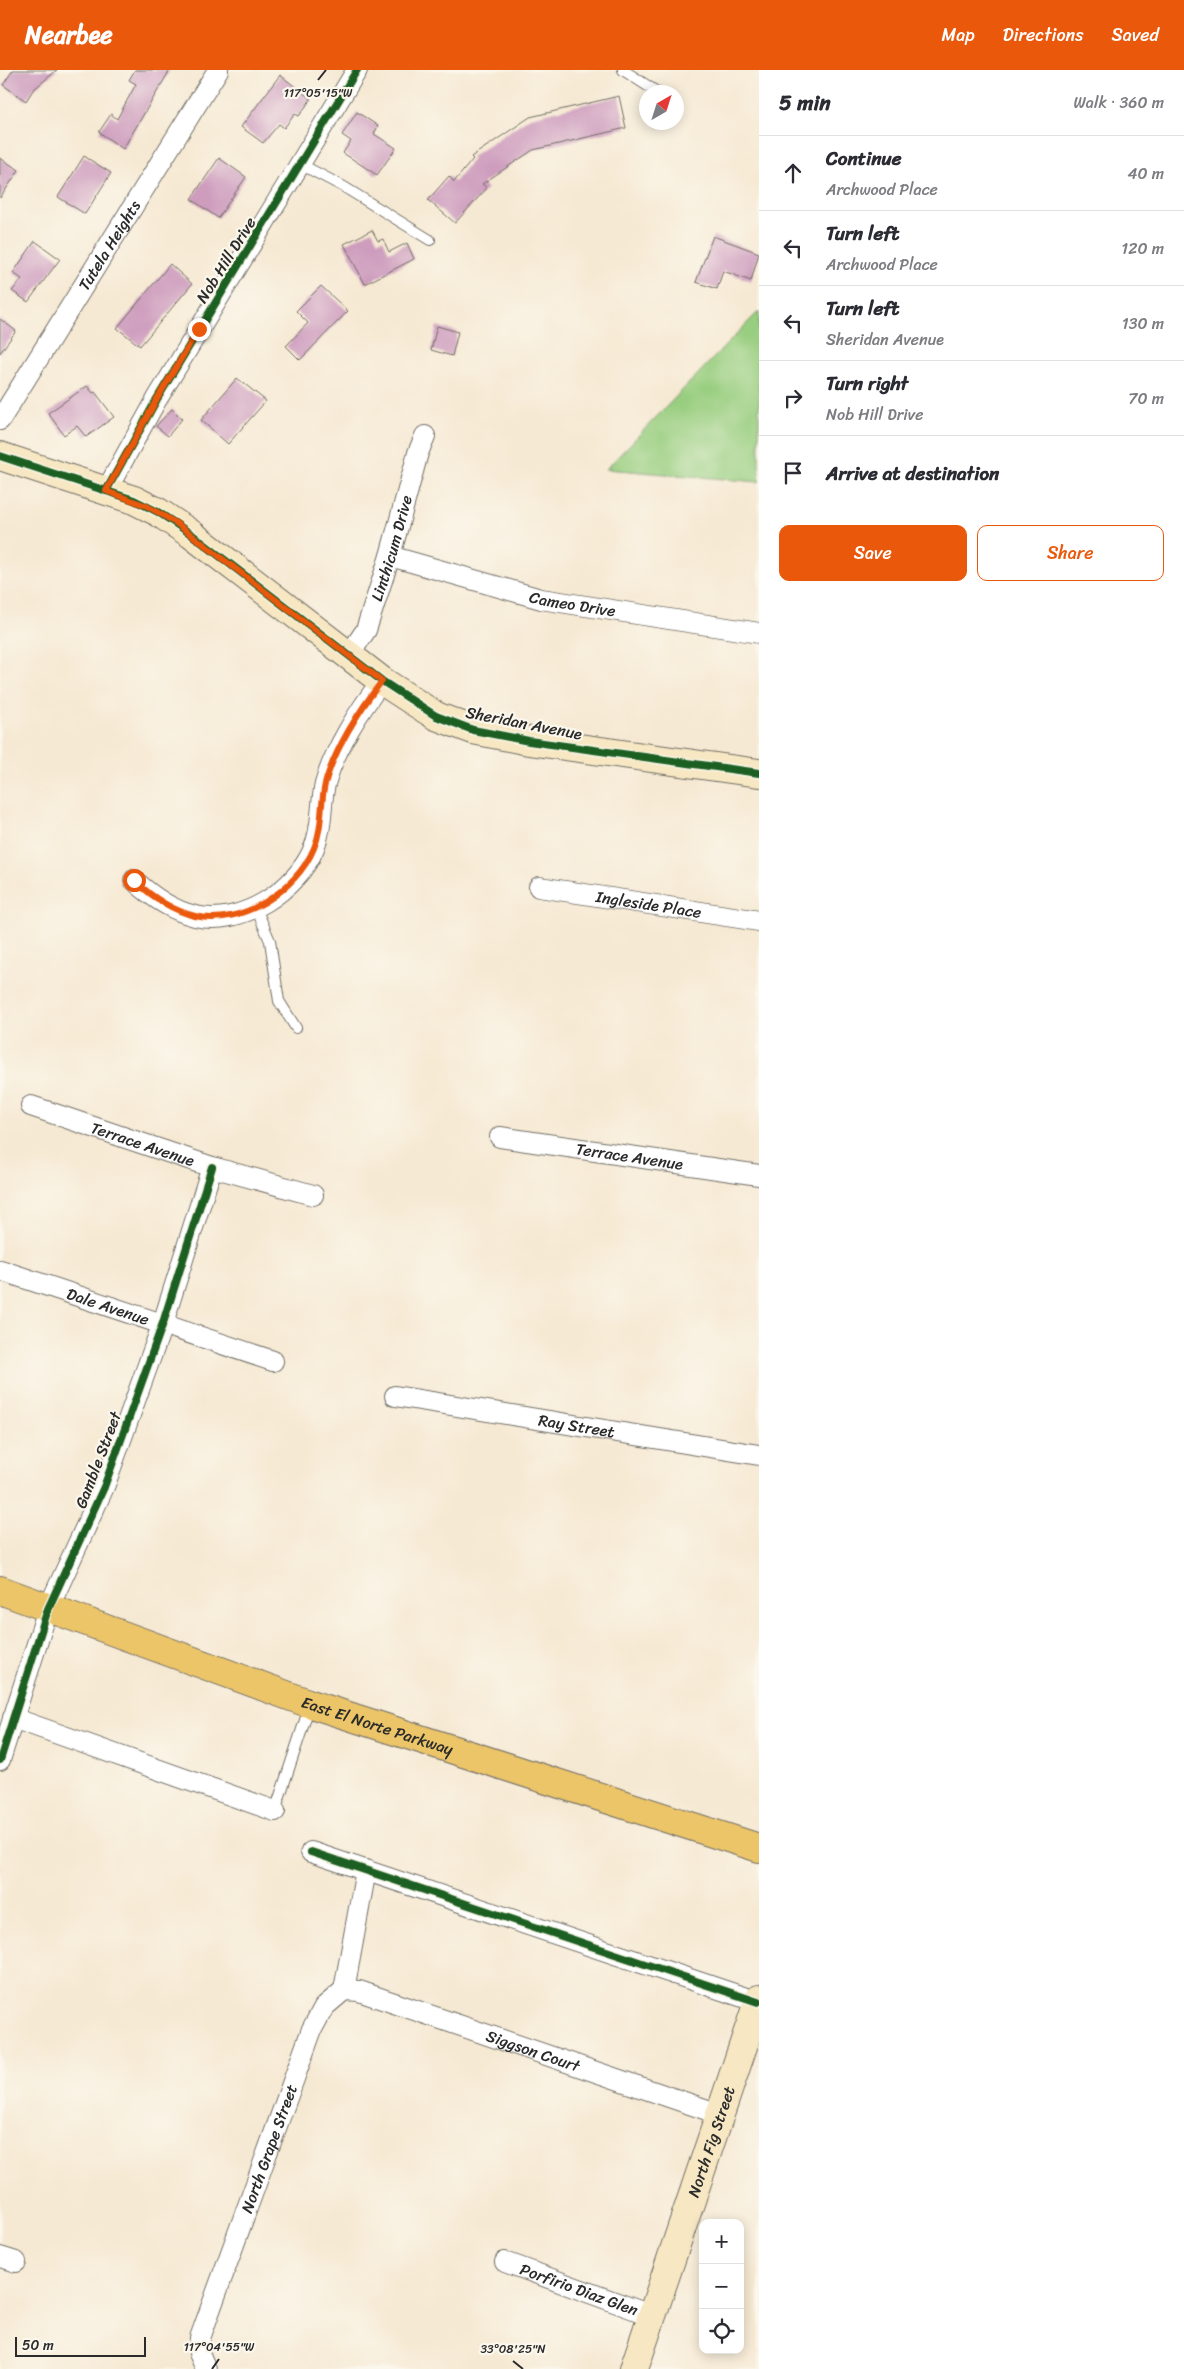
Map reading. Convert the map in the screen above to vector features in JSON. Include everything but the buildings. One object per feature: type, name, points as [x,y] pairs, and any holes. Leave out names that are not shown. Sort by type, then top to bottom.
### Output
[{"type":"main road","name":"East El Norte Parkway","points":[[0,1590],[48,1610],[311,1704],[759,1848]]},
{"type":"street","name":"Tutela Heights","points":[[0,420],[218,70]]},
{"type":"street","name":"Nob Hill Drive","points":[[106,491],[157,399],[357,70]]},
{"type":"street","name":"Linthicum Drive","points":[[349,656],[366,630],[390,556],[418,453],[425,436]]},
{"type":"street","name":"Sheridan Avenue","points":[[0,456],[147,506],[176,523],[382,681],[436,716],[473,730],[529,741],[759,773]]},
{"type":"street","name":"Cameo Drive","points":[[390,556],[541,599],[759,633]]},
{"type":"street","points":[[134,880],[155,900],[194,916],[222,918],[256,908],[289,886],[314,849],[321,826],[326,784],[340,748],[367,700],[382,681]]},
{"type":"street","name":"Ingleside Place","points":[[539,887],[759,921]]},
{"type":"street","name":"Terrace Avenue","points":[[31,1106],[212,1167],[313,1195]]},
{"type":"street","name":"Terrace Avenue","points":[[500,1137],[759,1175]]},
{"type":"street","name":"Gamble Street","points":[[0,1760],[48,1610],[104,1487],[163,1323],[212,1167]]},
{"type":"street","name":"Dale Avenue","points":[[0,1270],[273,1361]]},
{"type":"street","name":"Ray Street","points":[[395,1396],[759,1455]]},
{"type":"street","points":[[14,1718],[275,1811]]},
{"type":"street","points":[[311,1852],[758,2001]]},
{"type":"street","points":[[344,1990],[366,1870]]},
{"type":"street","name":"Siggson Court","points":[[344,1990],[359,1991],[722,2115]]},
{"type":"street","name":"North Grape Street","points":[[206,2369],[199,2353],[200,2338],[312,2029],[324,2007],[344,1990]]},
{"type":"street","name":"North Fig Street","points":[[634,2369],[722,2115],[758,2001]]},
{"type":"street","name":"Porfirio Diaz Glen","points":[[505,2262],[653,2316]]},
{"type":"lane","points":[[623,70],[646,85]]},
{"type":"lane","points":[[300,164],[344,187],[430,240]]},
{"type":"lane","points":[[256,908],[270,942],[279,1001],[296,1028]]},
{"type":"lane","points":[[275,1811],[311,1704]]},
{"type":"green space","points":[[759,311],[759,482],[606,469]]},
{"type":"cycle path","points":[[106,491],[157,399],[357,70]]},
{"type":"cycle path","points":[[0,456],[134,500],[158,512],[191,534],[382,681],[436,716],[473,730],[529,741],[759,773]]},
{"type":"cycle path","points":[[0,1760],[48,1609],[104,1487],[163,1323],[212,1167]]},
{"type":"cycle path","points":[[311,1852],[758,2002]]},
{"type":"route","points":[[134,880],[155,900],[194,916],[222,918],[256,908],[289,886],[314,849],[321,826],[326,784],[340,748],[367,700],[382,681],[176,523],[134,500],[106,491],[157,399],[199,329]]}]
